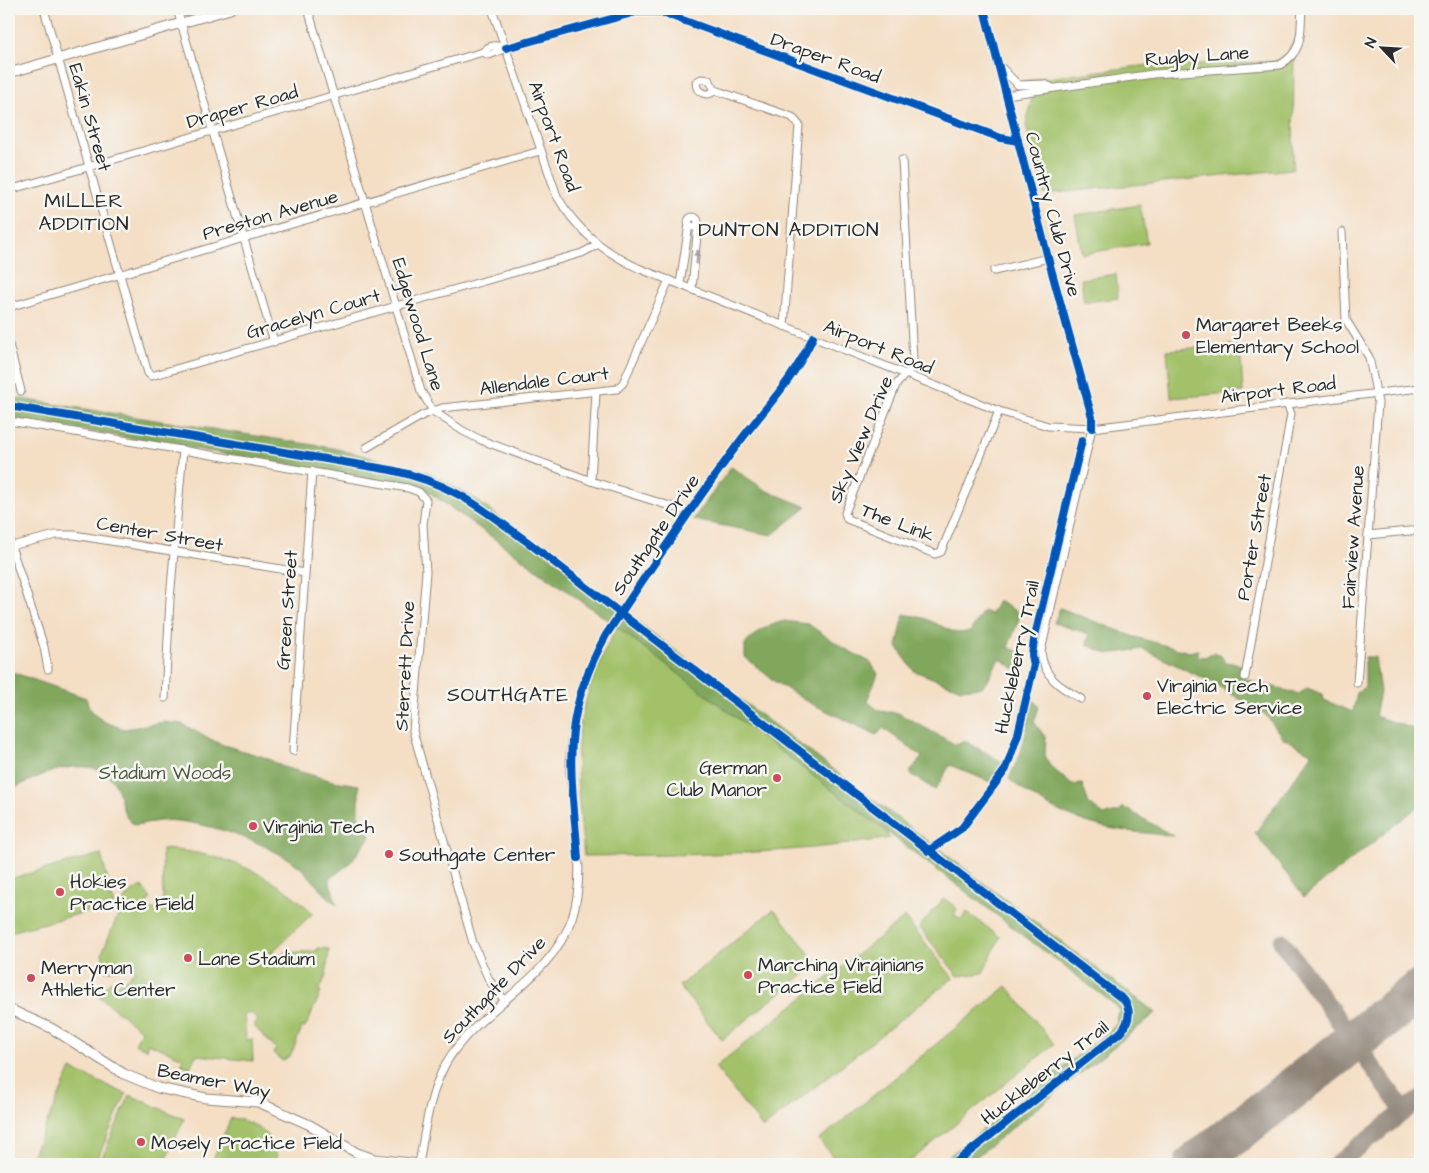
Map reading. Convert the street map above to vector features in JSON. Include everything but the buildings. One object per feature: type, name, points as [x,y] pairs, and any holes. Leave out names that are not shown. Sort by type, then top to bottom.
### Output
[{"type":"main road","points":[[10,70],[57,59],[230,9]]},
{"type":"main road","name":"Beamer Way","points":[[9,1009],[51,1028],[109,1066],[151,1085],[180,1094],[258,1102],[310,1125],[357,1153],[374,1158],[419,1164]]},
{"type":"street","name":"Eakin Street","points":[[44,9],[148,373],[151,376]]},
{"type":"street","points":[[177,9],[242,239],[274,342]]},
{"type":"street","name":"Edgewood Lane","points":[[308,9],[421,391],[432,411],[463,431],[482,440],[591,481],[689,512]]},
{"type":"street","name":"Airport Road","points":[[492,9],[540,151],[562,204],[579,228],[597,245],[620,259],[669,280],[999,411],[1048,426],[1092,428],[1420,388]]},
{"type":"street","name":"Country Club Drive","points":[[984,9],[1048,258],[1092,417],[1092,428]]},
{"type":"street","name":"Rugby Lane","points":[[1006,95],[1045,90],[1051,87],[1190,70],[1280,65],[1291,59],[1297,51],[1300,43],[1302,9]]},
{"type":"street","name":"Draper Road","points":[[9,190],[483,52],[487,48],[497,45],[506,48],[636,12],[661,12],[1001,138],[1018,141]]},
{"type":"street","name":"Rugby Lane","points":[[998,63],[1016,85],[1044,84],[1051,87]]},
{"type":"street","points":[[715,90],[792,117],[799,125],[784,326]]},
{"type":"street","name":"Preston Avenue","points":[[9,307],[540,151]]},
{"type":"street","name":"Sky View Drive","points":[[845,516],[896,385],[913,360],[902,160]]},
{"type":"street","points":[[680,284],[688,224],[690,218],[694,217],[698,220],[698,224],[692,289]]},
{"type":"street","name":"Fairview Avenue","points":[[1342,232],[1346,320],[1369,357],[1378,403],[1357,683]]},
{"type":"street","name":"Gracelyn Court","points":[[151,376],[582,253],[597,245]]},
{"type":"street","points":[[994,271],[1048,258]]},
{"type":"street","name":"Allendale Court","points":[[366,448],[432,411],[613,391],[623,383],[669,280]]},
{"type":"street","name":"Southgate Drive","points":[[419,1164],[432,1098],[447,1062],[469,1034],[544,964],[565,934],[576,902],[578,858],[570,752],[573,722],[584,680],[606,635],[735,447],[793,376],[813,337]]},
{"type":"street","points":[[9,345],[21,391]]},
{"type":"street","points":[[591,481],[596,392]]},
{"type":"street","name":"Porter Street","points":[[1245,677],[1291,414],[1287,404]]},
{"type":"street","name":"The Link","points":[[845,516],[848,520],[935,554],[939,553],[944,549],[999,411]]},
{"type":"street","points":[[9,421],[312,471]]},
{"type":"street","points":[[1081,699],[1062,688],[1049,676],[1043,665],[1041,651],[1092,428]]},
{"type":"street","points":[[165,698],[173,552],[183,450]]},
{"type":"street","name":"Sterrett Drive","points":[[312,471],[408,488],[420,492],[426,500],[423,525],[426,572],[413,731],[473,943],[489,980],[505,1001]]},
{"type":"street","name":"Green Street","points":[[293,751],[312,471]]},
{"type":"street","points":[[1368,535],[1420,530]]},
{"type":"street","name":"Center Street","points":[[10,543],[67,534],[305,573]]},
{"type":"street","points":[[10,543],[44,647],[48,669]]},
{"type":"green space","points":[[1294,40],[1293,169],[1044,194],[1026,126],[1032,97],[1022,81],[1149,65],[1273,62],[1287,54]]},
{"type":"green space","points":[[1140,205],[1147,243],[1082,254],[1075,215]]},
{"type":"green space","points":[[1116,274],[1118,298],[1084,302],[1081,279]]},
{"type":"green space","points":[[1240,344],[1243,392],[1171,398],[1167,350]]},
{"type":"green space","points":[[9,397],[333,448],[428,472],[475,499],[618,608],[609,621],[422,487],[9,418]]},
{"type":"green space","points":[[731,467],[767,491],[807,507],[772,535],[693,520]]},
{"type":"green space","points":[[998,601],[1021,614],[1008,647],[1026,655],[1024,675],[999,658],[988,681],[982,687],[961,689],[914,671],[897,647],[904,614],[924,618],[956,633],[970,632],[983,611],[991,614]]},
{"type":"green space","points":[[1060,608],[1135,637],[1189,652],[1198,650],[1198,656],[1205,657],[1212,653],[1219,654],[1226,662],[1241,665],[1242,678],[1299,694],[1307,688],[1323,694],[1324,700],[1353,712],[1357,692],[1365,687],[1365,657],[1375,657],[1380,692],[1375,716],[1420,731],[1420,805],[1304,897],[1255,833],[1312,754],[1282,737],[1266,715],[1213,683],[1143,649],[1108,654],[1087,645],[1089,634],[1054,623]]},
{"type":"green space","points":[[627,614],[1156,1013],[967,1164],[939,1164],[1110,1030],[1117,1023],[1119,1008],[617,627]]},
{"type":"green space","points":[[784,621],[808,624],[842,647],[870,662],[878,674],[867,701],[879,711],[898,713],[956,745],[965,741],[1004,763],[990,782],[950,765],[935,790],[909,773],[922,757],[883,728],[877,735],[808,702],[774,681],[745,657],[745,645],[753,636],[767,627]]},
{"type":"green space","points":[[617,627],[885,830],[889,838],[851,844],[775,851],[584,856],[577,770],[580,727],[592,682],[603,654]]},
{"type":"green space","name":"Stadium Woods","points":[[9,671],[86,698],[89,707],[96,716],[107,723],[125,729],[164,722],[182,724],[220,744],[267,758],[283,767],[333,781],[359,785],[359,823],[366,828],[370,837],[348,865],[329,879],[337,905],[293,862],[266,847],[237,835],[207,826],[177,821],[161,821],[135,825],[123,810],[119,792],[113,781],[102,772],[90,768],[61,769],[33,779],[9,791]]},
{"type":"green space","points":[[1034,700],[1039,707],[1034,722],[1046,738],[1045,755],[1050,766],[1072,785],[1082,784],[1089,804],[1104,815],[1119,812],[1123,807],[1173,836],[1127,831],[1088,823],[1041,801],[1009,779],[1021,752]]},
{"type":"green space","name":"Lane Stadium","points":[[162,849],[204,855],[244,867],[280,886],[313,913],[271,953],[274,960],[283,960],[283,953],[317,951],[317,948],[329,949],[326,976],[319,991],[321,992],[305,1028],[302,1027],[291,1055],[282,1061],[273,1053],[276,1049],[253,1025],[258,1020],[251,1013],[244,1015],[246,1040],[252,1039],[253,1061],[196,1055],[190,1068],[181,1064],[183,1058],[148,1043],[146,1049],[135,1044],[141,1030],[97,995],[111,981],[116,986],[135,971],[130,961],[122,963],[122,968],[106,971],[102,953],[126,896],[142,886],[151,899],[146,902],[152,910],[163,907]]},
{"type":"green space","name":"Hokies Practice Field","points":[[101,854],[114,905],[10,932],[9,879]]},
{"type":"green space","points":[[944,898],[957,909],[954,915],[961,920],[967,912],[1000,937],[983,973],[958,976],[919,927]]},
{"type":"green space","name":"Marching Virginians Practice Field","points":[[774,909],[817,963],[722,1040],[679,986]]},
{"type":"green space","points":[[905,917],[953,978],[763,1128],[715,1067]]},
{"type":"green space","points":[[1007,986],[1054,1044],[907,1164],[839,1164],[819,1140]]},
{"type":"green space","points":[[71,1069],[126,1094],[95,1164],[31,1164],[29,1163]]},
{"type":"green space","name":"Mosely Practice Field","points":[[130,1095],[184,1119],[164,1164],[99,1164]]},
{"type":"green space","points":[[231,1118],[249,1123],[264,1132],[273,1146],[278,1164],[211,1164]]},
{"type":"taxiway","points":[[1282,942],[1404,1111]]},
{"type":"taxiway","points":[[1337,1164],[1420,1099]]},
{"type":"runway","points":[[1195,1164],[1420,990]]},
{"type":"cycle path","points":[[984,9],[1048,258],[1092,417],[1092,428]]},
{"type":"cycle path","points":[[506,48],[636,12],[661,12],[1001,138],[1018,141]]},
{"type":"cycle path","points":[[578,858],[571,770],[572,744],[581,693],[591,665],[606,635],[653,564],[735,448],[787,382],[813,337]]},
{"type":"cycle path","name":"Huckleberry Trail","points":[[9,406],[391,470],[412,475],[449,489],[480,508],[529,543],[1124,1000],[1129,1012],[1126,1024],[1121,1032],[954,1164]]},
{"type":"cycle path","name":"Huckleberry Trail","points":[[928,851],[962,828],[1006,769],[1018,734],[1034,665],[1032,655],[1034,640],[1082,440]]},
{"type":"place","name":"Margaret Beeks Elementary School","points":[[1186,335]]},
{"type":"place","name":"Virginia Tech Electric Service","points":[[1147,696]]},
{"type":"place","name":"German Club Manor","points":[[777,778]]},
{"type":"place","name":"Virginia Tech","points":[[253,826]]},
{"type":"place","name":"Southgate Center","points":[[389,854]]},
{"type":"place","name":"Hokies Practice Field","points":[[60,892]]},
{"type":"place","name":"Lane Stadium","points":[[188,958]]},
{"type":"place","name":"Marching Virginians Practice Field","points":[[748,975]]},
{"type":"place","name":"Merryman Athletic Center","points":[[31,978]]},
{"type":"place","name":"Mosely Practice Field","points":[[141,1142]]},
{"type":"district","name":"MILLER ADDITION","points":[[84,212]]},
{"type":"district","name":"DUNTON ADDITION","points":[[789,229]]},
{"type":"district","name":"SOUTHGATE","points":[[508,694]]}]
